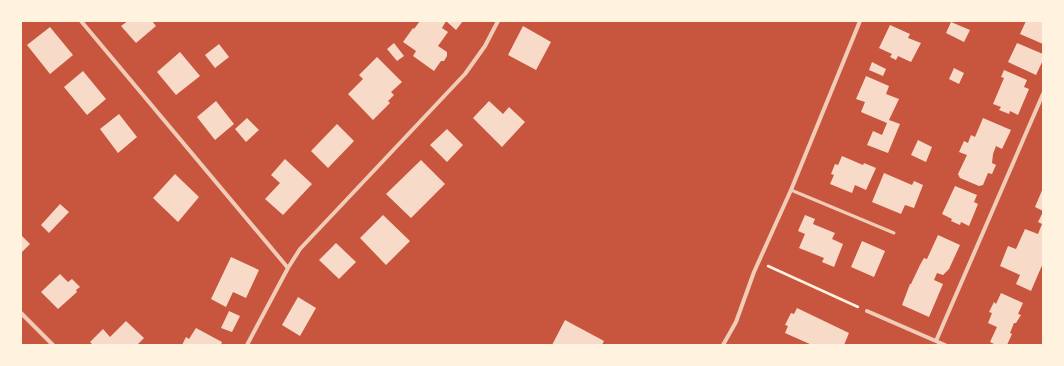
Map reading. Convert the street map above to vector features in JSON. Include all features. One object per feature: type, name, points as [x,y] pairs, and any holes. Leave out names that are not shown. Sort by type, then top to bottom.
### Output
[{"type":"street","points":[[81,21],[288,268]]},
{"type":"street","points":[[247,345],[300,248],[465,74],[485,46],[498,21]]},
{"type":"street","points":[[723,345],[736,322],[754,272],[760,262],[791,190],[860,21]]},
{"type":"street","points":[[936,341],[1043,94]]},
{"type":"street","points":[[867,311],[945,345]]},
{"type":"street","points":[[21,313],[53,345]]},
{"type":"lane","points":[[791,190],[894,233]]},
{"type":"path","points":[[760,262],[867,311]]},
{"type":"building","points":[[128,21],[152,21],[156,26],[136,43],[121,26]]},
{"type":"building","points":[[420,21],[446,21],[442,28],[448,32],[438,46],[447,52],[447,56],[444,61],[441,61],[434,71],[413,56],[416,51],[403,42]]},
{"type":"building","points":[[446,21],[463,21],[456,30]]},
{"type":"building","points":[[1026,21],[1043,21],[1043,44],[1020,34]]},
{"type":"building","points":[[951,22],[970,30],[964,42],[946,33]]},
{"type":"building","points":[[890,25],[910,34],[908,38],[921,43],[911,62],[898,56],[896,60],[890,57],[892,54],[879,48]]},
{"type":"building","points":[[523,26],[551,42],[536,70],[508,55]]},
{"type":"building","points":[[50,27],[73,55],[50,74],[27,45]]},
{"type":"building","points":[[394,43],[404,56],[397,61],[387,49]]},
{"type":"building","points":[[1017,43],[1043,54],[1043,60],[1036,75],[1008,62]]},
{"type":"building","points":[[219,44],[229,57],[215,68],[205,55]]},
{"type":"building","points":[[180,52],[200,76],[176,95],[157,72]]},
{"type":"building","points":[[377,57],[402,82],[391,92],[394,95],[388,101],[390,103],[373,120],[348,94],[363,79],[359,75]]},
{"type":"building","points":[[872,62],[886,69],[883,76],[869,70]]},
{"type":"building","points":[[954,68],[964,73],[959,84],[949,79]]},
{"type":"building","points":[[1004,70],[1027,80],[1024,87],[1029,89],[1018,115],[1010,111],[1009,114],[999,110],[1001,107],[993,104],[1004,78],[1001,77]]},
{"type":"building","points":[[83,71],[106,99],[87,115],[64,87]]},
{"type":"building","points":[[866,76],[889,86],[886,94],[899,99],[889,120],[900,124],[888,153],[867,145],[873,131],[882,135],[887,123],[861,112],[865,102],[856,99]]},
{"type":"building","points":[[216,101],[234,124],[215,140],[197,117]]},
{"type":"building","points":[[489,101],[503,114],[509,107],[525,122],[502,147],[473,118]]},
{"type":"building","points":[[119,114],[137,137],[118,153],[100,129]]},
{"type":"building","points":[[247,118],[259,130],[246,142],[235,129]]},
{"type":"building","points":[[983,118],[1011,130],[1002,149],[996,146],[992,163],[996,165],[992,174],[988,173],[983,185],[979,186],[960,178],[958,174],[967,155],[959,152],[964,141],[968,143],[971,135],[975,137]]},
{"type":"building","points":[[337,124],[354,141],[328,168],[311,151]]},
{"type":"building","points":[[447,129],[463,145],[447,162],[430,145]]},
{"type":"building","points":[[918,140],[932,147],[926,162],[911,155]]},
{"type":"building","points":[[842,156],[863,165],[864,163],[876,168],[866,190],[855,185],[852,193],[830,184],[834,175],[831,174],[835,164],[838,165]]},
{"type":"building","points":[[285,159],[312,184],[283,215],[265,199],[280,183],[271,175]]},
{"type":"building","points":[[421,160],[445,184],[411,218],[386,194]]},
{"type":"building","points":[[884,173],[912,185],[914,181],[923,185],[914,208],[905,205],[901,214],[872,202]]},
{"type":"building","points":[[175,174],[199,197],[178,222],[153,198]]},
{"type":"building","points":[[955,186],[977,195],[974,202],[978,204],[969,226],[961,222],[960,225],[951,221],[952,219],[942,214]]},
{"type":"building","points":[[1043,188],[1043,211],[1035,207]]},
{"type":"building","points":[[60,204],[69,212],[49,233],[41,225]]},
{"type":"building","points":[[1043,212],[1043,263],[1031,291],[1016,284],[1020,275],[1000,266],[1008,246],[1016,249],[1025,229],[1038,234],[1042,224],[1038,222]]},
{"type":"building","points":[[383,215],[410,241],[386,265],[360,238]]},
{"type":"building","points":[[805,215],[815,219],[813,224],[835,233],[832,239],[843,244],[834,267],[822,262],[824,258],[799,248],[805,234],[798,231]]},
{"type":"building","points":[[21,235],[30,244],[21,253]]},
{"type":"building","points":[[938,235],[960,245],[949,269],[943,275],[937,273],[934,280],[943,284],[929,317],[902,305],[910,284],[924,258],[927,259]]},
{"type":"building","points":[[862,241],[885,251],[874,277],[851,267]]},
{"type":"building","points":[[336,243],[356,262],[339,279],[319,260]]},
{"type":"building","points":[[231,257],[259,270],[246,298],[233,292],[226,307],[211,299]]},
{"type":"building","points":[[60,274],[68,282],[72,279],[80,287],[76,290],[77,292],[58,309],[41,292]]},
{"type":"building","points":[[1001,293],[1023,303],[1018,314],[1021,315],[1016,323],[1014,323],[1010,333],[1012,334],[1007,345],[996,345],[990,342],[997,327],[988,323],[992,313],[989,312],[994,302],[996,304]]},
{"type":"building","points":[[298,297],[316,308],[300,336],[282,325]]},
{"type":"building","points":[[797,308],[849,333],[844,345],[812,345],[785,333],[788,326],[785,325],[791,313],[794,314]]},
{"type":"building","points":[[229,311],[240,316],[232,332],[221,328]]},
{"type":"building","points":[[565,320],[604,341],[602,345],[552,345]]},
{"type":"building","points":[[126,321],[144,338],[137,345],[93,345],[90,342],[103,329],[110,337]]},
{"type":"building","points":[[196,328],[222,342],[221,345],[182,345],[186,337],[189,339]]}]
